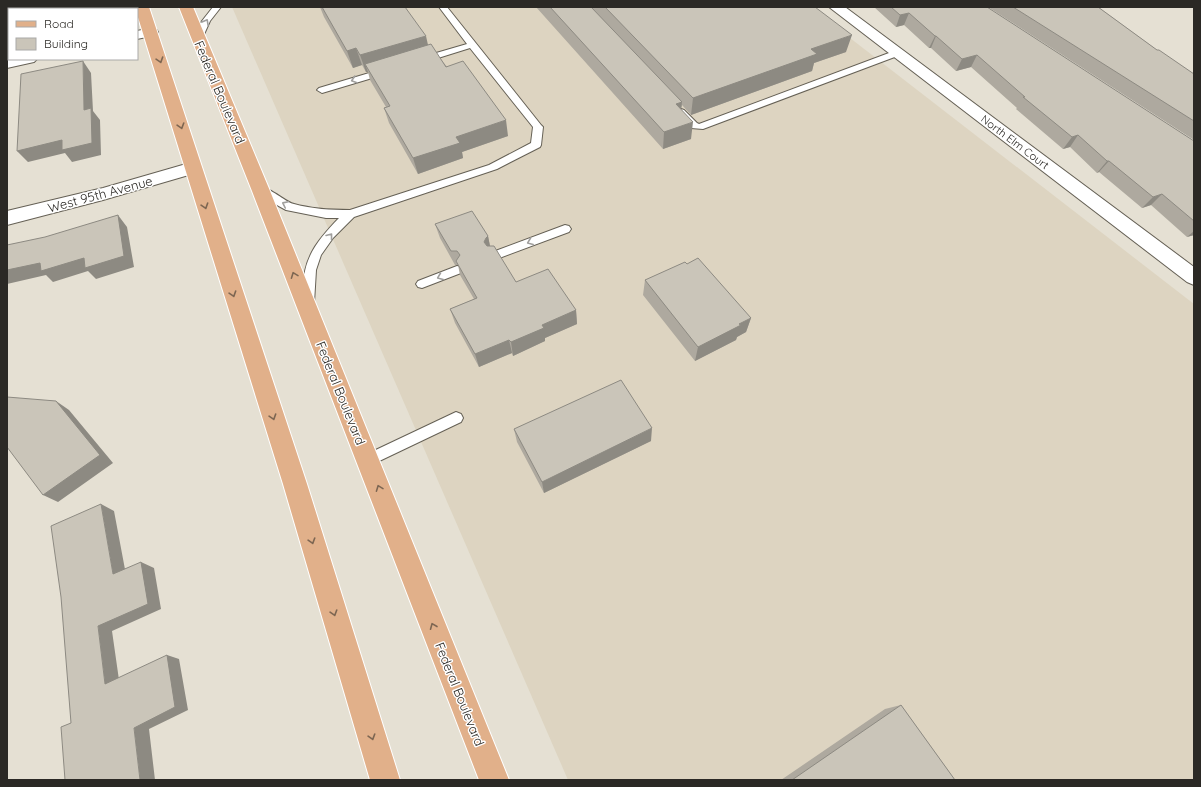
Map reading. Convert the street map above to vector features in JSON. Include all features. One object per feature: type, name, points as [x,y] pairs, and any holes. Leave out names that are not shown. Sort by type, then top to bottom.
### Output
[{"type":"main road","points":[[142,7],[144,33],[193,168],[295,484],[385,780]]},
{"type":"main road","name":"Federal Boulevard","points":[[186,7],[261,191],[494,780]]},
{"type":"street","name":"North Elm Court","points":[[836,7],[1194,277]]},
{"type":"street","points":[[7,63],[24,60]]},
{"type":"street","name":"West 95th Avenue","points":[[7,218],[103,194],[193,168]]},
{"type":"lane","points":[[198,39],[206,21],[217,7]]},
{"type":"lane","points":[[261,191],[290,207],[326,214],[350,214],[493,167],[536,145],[538,127],[443,7]]},
{"type":"lane","points":[[411,63],[472,45]]},
{"type":"lane","points":[[672,103],[694,126],[700,127],[897,53]]},
{"type":"lane","points":[[322,90],[396,68]]},
{"type":"lane","points":[[308,311],[309,278],[313,259],[335,230],[350,214]]},
{"type":"lane","points":[[494,256],[565,228]]},
{"type":"lane","points":[[422,284],[458,270]]},
{"type":"lane","points":[[368,460],[456,418]]},
{"type":"shaded area","points":[[232,7],[810,7],[1194,304],[1194,780],[568,780]]},
{"type":"building","points":[[7,7],[34,8],[8,8],[7,19]]},
{"type":"building","points":[[322,7],[405,7],[426,36],[360,55],[356,48],[347,51]]},
{"type":"building","points":[[550,7],[591,7],[682,102],[676,104],[693,122],[664,132]]},
{"type":"building","points":[[605,7],[815,7],[852,35],[811,49],[817,54],[693,98]]},
{"type":"building","points":[[891,7],[987,7],[1194,141],[1194,221],[1162,194],[1153,197],[1109,161],[1107,161],[1078,135],[1072,137],[1023,97],[1025,97],[977,55],[962,59],[909,13],[900,15]]},
{"type":"building","points":[[1013,7],[1098,7],[1157,50],[1194,74],[1194,121]]},
{"type":"building","points":[[431,44],[446,67],[463,61],[506,120],[456,137],[460,143],[413,158],[384,108],[390,106],[365,64]]},
{"type":"building","points":[[83,61],[84,110],[91,108],[92,143],[62,150],[62,140],[17,151],[21,74]]},
{"type":"building","points":[[472,211],[488,236],[484,242],[487,246],[494,246],[516,282],[548,269],[576,310],[542,325],[544,328],[511,342],[509,340],[475,354],[450,309],[477,298],[456,261],[460,255],[457,251],[451,251],[435,224]]},
{"type":"building","points":[[118,215],[124,256],[85,268],[84,258],[41,271],[40,263],[7,270],[7,245],[45,237]]},
{"type":"building","points":[[698,258],[751,318],[739,324],[741,325],[698,347],[645,280],[685,262],[687,264]]},
{"type":"building","points":[[621,380],[652,428],[542,482],[514,429]]},
{"type":"building","points":[[7,397],[56,401],[100,455],[43,495],[7,447]]},
{"type":"building","points":[[101,504],[113,574],[141,562],[148,604],[98,626],[105,684],[167,655],[175,707],[134,728],[140,780],[65,780],[61,727],[71,723],[61,597],[51,526]]},
{"type":"building","points":[[901,705],[955,780],[792,780]]}]
